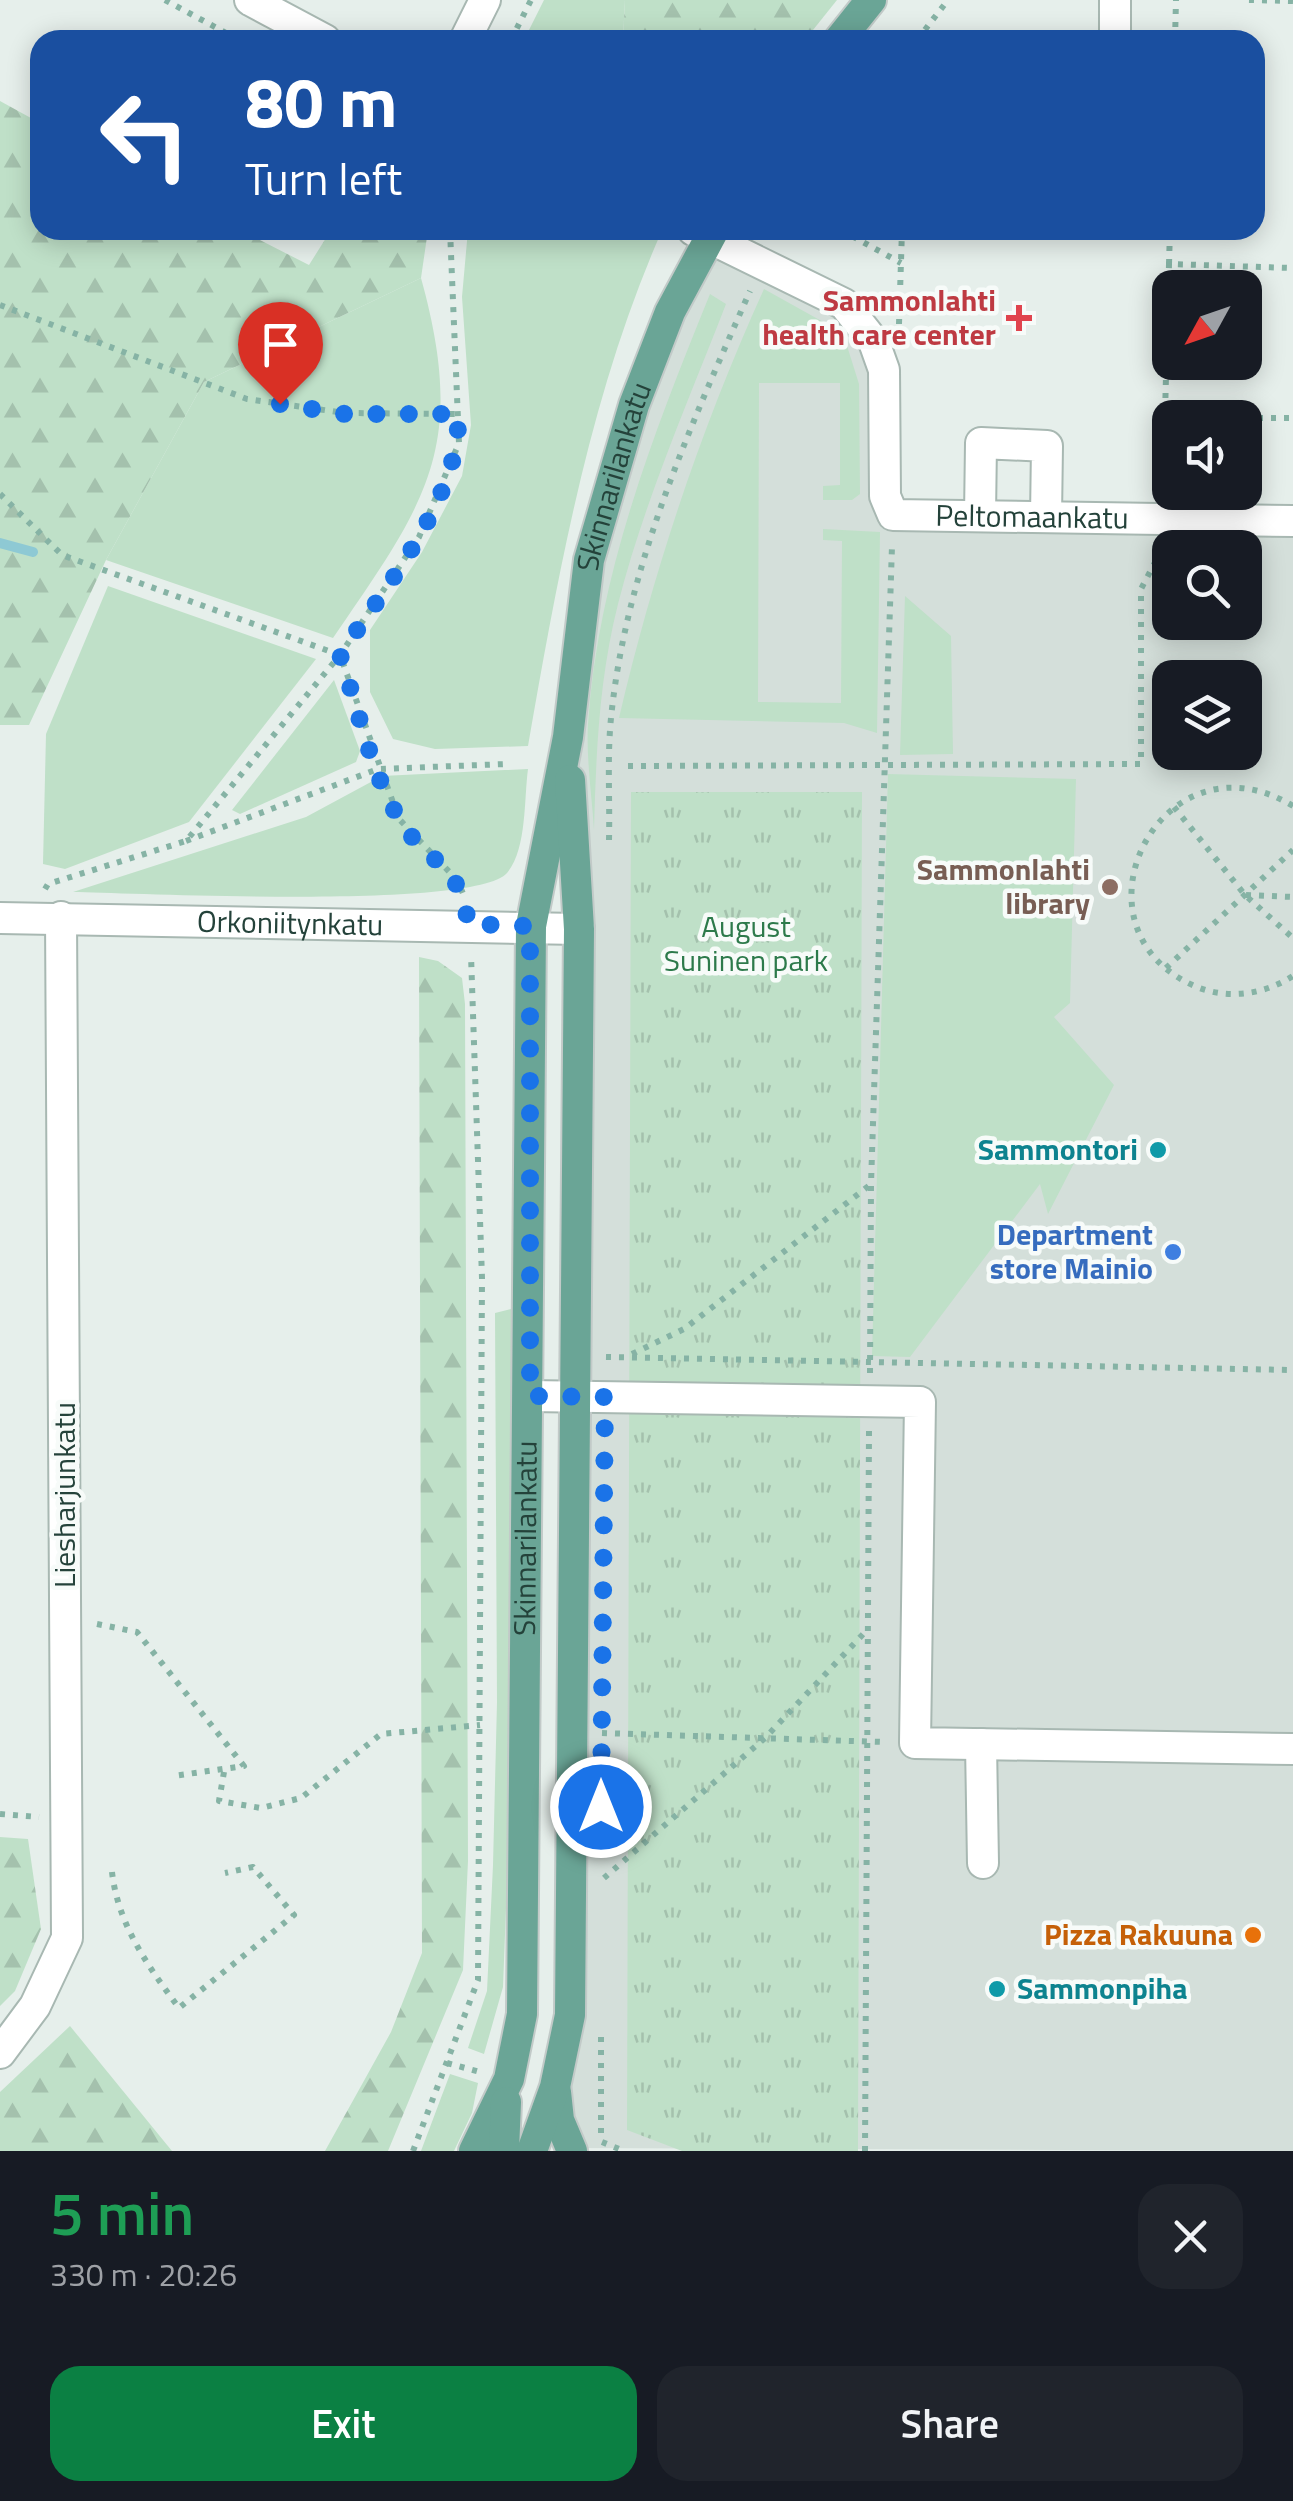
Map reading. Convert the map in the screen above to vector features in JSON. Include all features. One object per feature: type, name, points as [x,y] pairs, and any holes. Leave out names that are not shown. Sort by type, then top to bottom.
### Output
[{"type":"main road","points":[[847,30],[871,0]]},
{"type":"main road","name":"Skinnarilankatu","points":[[474,2151],[508,2079],[522,2014],[530,1396],[530,926],[568,737],[594,543],[634,405],[702,240]]},
{"type":"main road","name":"Skinnarilankatu","points":[[532,2151],[555,2087],[570,2014],[579,930],[568,737]]},
{"type":"main road","points":[[504,2151],[508,2079]]},
{"type":"main road","points":[[555,2087],[559,2120],[592,2148]]},
{"type":"street","points":[[250,0],[306,30]]},
{"type":"street","points":[[470,30],[486,0]]},
{"type":"street","points":[[1115,0],[1115,30]]},
{"type":"street","points":[[717,240],[761,266],[844,304],[874,342],[884,370],[886,496],[893,515]]},
{"type":"street","points":[[980,516],[982,443],[1047,446],[1046,517]]},
{"type":"street","name":"Peltomaankatu","points":[[893,515],[1293,521]]},
{"type":"street","name":"Orkoniitynkatu","points":[[0,918],[52,905],[579,930]]},
{"type":"street","name":"Liesharjunkatu","points":[[0,2053],[36,2006],[67,1938],[66,1622],[52,905]]},
{"type":"street","points":[[530,1396],[920,1402],[916,1743],[1293,1749]]},
{"type":"street","points":[[981,1744],[982,1864]]},
{"type":"path","points":[[165,0],[220,30]]},
{"type":"path","points":[[516,30],[530,0]]},
{"type":"path","points":[[924,30],[948,0]]},
{"type":"path","points":[[1175,30],[1176,0]]},
{"type":"path","points":[[1249,0],[1293,1]]},
{"type":"path","points":[[186,841],[340,655],[418,537],[459,443],[450,240]]},
{"type":"path","points":[[859,240],[901,263]]},
{"type":"path","points":[[898,340],[902,240]]},
{"type":"path","points":[[1168,400],[1170,240]]},
{"type":"path","points":[[1169,264],[1293,268]]},
{"type":"path","points":[[610,849],[611,719],[623,642],[676,464],[761,266]]},
{"type":"path","points":[[0,305],[247,400],[345,414],[458,414]]},
{"type":"path","points":[[1262,418],[1293,418]]},
{"type":"path","points":[[0,494],[62,556],[340,655]]},
{"type":"path","points":[[628,766],[1141,764],[1141,589],[1162,549],[1163,510]]},
{"type":"path","points":[[865,2151],[871,1184],[893,515]]},
{"type":"path","points":[[340,655],[399,819],[457,880],[465,896],[468,924],[482,1278],[478,1980],[413,2151]]},
{"type":"path","points":[[52,905],[48,884],[186,841],[378,769],[507,764]]},
{"type":"path","points":[[1293,806],[1247,788],[1224,788],[1196,795],[1174,807],[1148,834],[1132,880],[1131,902],[1141,935],[1166,968],[1206,990],[1239,994],[1270,988],[1293,976]]},
{"type":"path","points":[[1174,807],[1245,895],[1293,938]]},
{"type":"path","points":[[1166,968],[1293,850]]},
{"type":"path","points":[[1245,895],[1293,898]]},
{"type":"path","points":[[628,1356],[684,1329],[871,1184]]},
{"type":"path","points":[[605,1397],[606,1340]]},
{"type":"path","points":[[606,1357],[1293,1370]]},
{"type":"path","points":[[66,1622],[123,1626],[137,1632],[244,1766],[224,1772],[173,1776]]},
{"type":"path","points":[[601,1863],[600,1881],[765,1738],[868,1629]]},
{"type":"path","points":[[601,1752],[602,1713]]},
{"type":"path","points":[[224,1772],[219,1801],[261,1808],[301,1798],[381,1734],[480,1725]]},
{"type":"path","points":[[601,1733],[916,1743]]},
{"type":"path","points":[[0,1814],[50,1818]]},
{"type":"path","points":[[112,1872],[115,1901],[143,1960],[180,2008],[294,1915],[254,1866],[225,1873]]},
{"type":"path","points":[[601,2019],[592,2148],[624,2151]]},
{"type":"shaded area","points":[[708,240],[713,240],[761,266],[874,342],[893,515],[1293,527],[1293,2151],[569,2148],[568,737],[589,560]]},
{"type":"green space","points":[[544,0],[625,0],[624,30],[529,30]]},
{"type":"green space","points":[[625,0],[837,0],[813,30],[624,30]]},
{"type":"green space","points":[[0,101],[30,118],[30,240],[260,240],[309,265],[325,240],[427,240],[421,278],[204,382],[106,560],[29,725],[0,725]]},
{"type":"green space","points":[[467,240],[658,240],[635,296],[595,422],[564,551],[528,746],[435,749],[393,739],[370,692],[370,630],[422,552],[462,476],[471,425],[462,297]]},
{"type":"green space","points":[[421,278],[435,337],[440,387],[439,430],[430,470],[415,509],[393,548],[333,638],[106,560],[204,382]]},
{"type":"green space","points":[[764,289],[843,333],[859,384],[860,494],[852,500],[823,500],[823,486],[840,485],[840,383],[759,383],[758,702],[841,703],[842,541],[823,540],[823,529],[880,532],[877,733],[844,723],[619,718],[681,500]]},
{"type":"green space","points":[[710,294],[726,304],[654,490],[618,604],[600,717],[594,830],[588,724],[603,613],[649,451]]},
{"type":"green space","points":[[108,586],[316,659],[189,822],[65,869],[43,864],[46,734]]},
{"type":"green space","points":[[905,596],[951,636],[953,754],[900,755]]},
{"type":"green space","points":[[334,680],[360,751],[356,762],[240,814],[232,810]]},
{"type":"green space","points":[[528,769],[518,851],[507,873],[482,884],[372,896],[73,892],[306,817],[382,776]]},
{"type":"green space","points":[[888,774],[1076,779],[1070,1003],[1054,1017],[1114,1085],[1048,1214],[1040,1184],[910,1357],[872,1356]]},
{"type":"green space","name":"August Suninen park","points":[[631,792],[862,792],[858,2151],[682,2151],[627,2130]]},
{"type":"green space","points":[[419,957],[438,961],[462,978],[465,1004],[468,1861],[463,1970],[388,2151],[325,2151],[391,2032],[422,1953]]},
{"type":"green space","points":[[511,1309],[513,1725],[503,1987],[484,2054],[468,2048],[487,1991],[493,1865],[497,1702],[495,1313]]},
{"type":"green space","points":[[0,1837],[28,1839],[41,1929],[15,1991],[0,2006]]},
{"type":"green space","points":[[70,2026],[172,2151],[0,2151],[0,2092]]},
{"type":"green space","points":[[450,2074],[478,2083],[472,2113],[454,2151],[421,2151]]},
{"type":"waterway","points":[[0,543],[33,552]]},
{"type":"place","name":"Sammonlahti health care center","points":[[1019,318]]},
{"type":"place","name":"Sammonlahti library","points":[[1110,887]]},
{"type":"place","name":"Sammontori","points":[[1158,1150]]},
{"type":"place","name":"Department store Mainio","points":[[1173,1252]]},
{"type":"place","name":"Pizza Rakuuna","points":[[1253,1935]]},
{"type":"place","name":"Sammonpiha","points":[[997,1989]]},
{"type":"route","points":[[280,404],[345,414],[458,414],[459,443],[418,537],[340,655],[399,819],[457,880],[465,896],[468,924],[530,926],[530,1396],[605,1397],[601,1807]]}]
